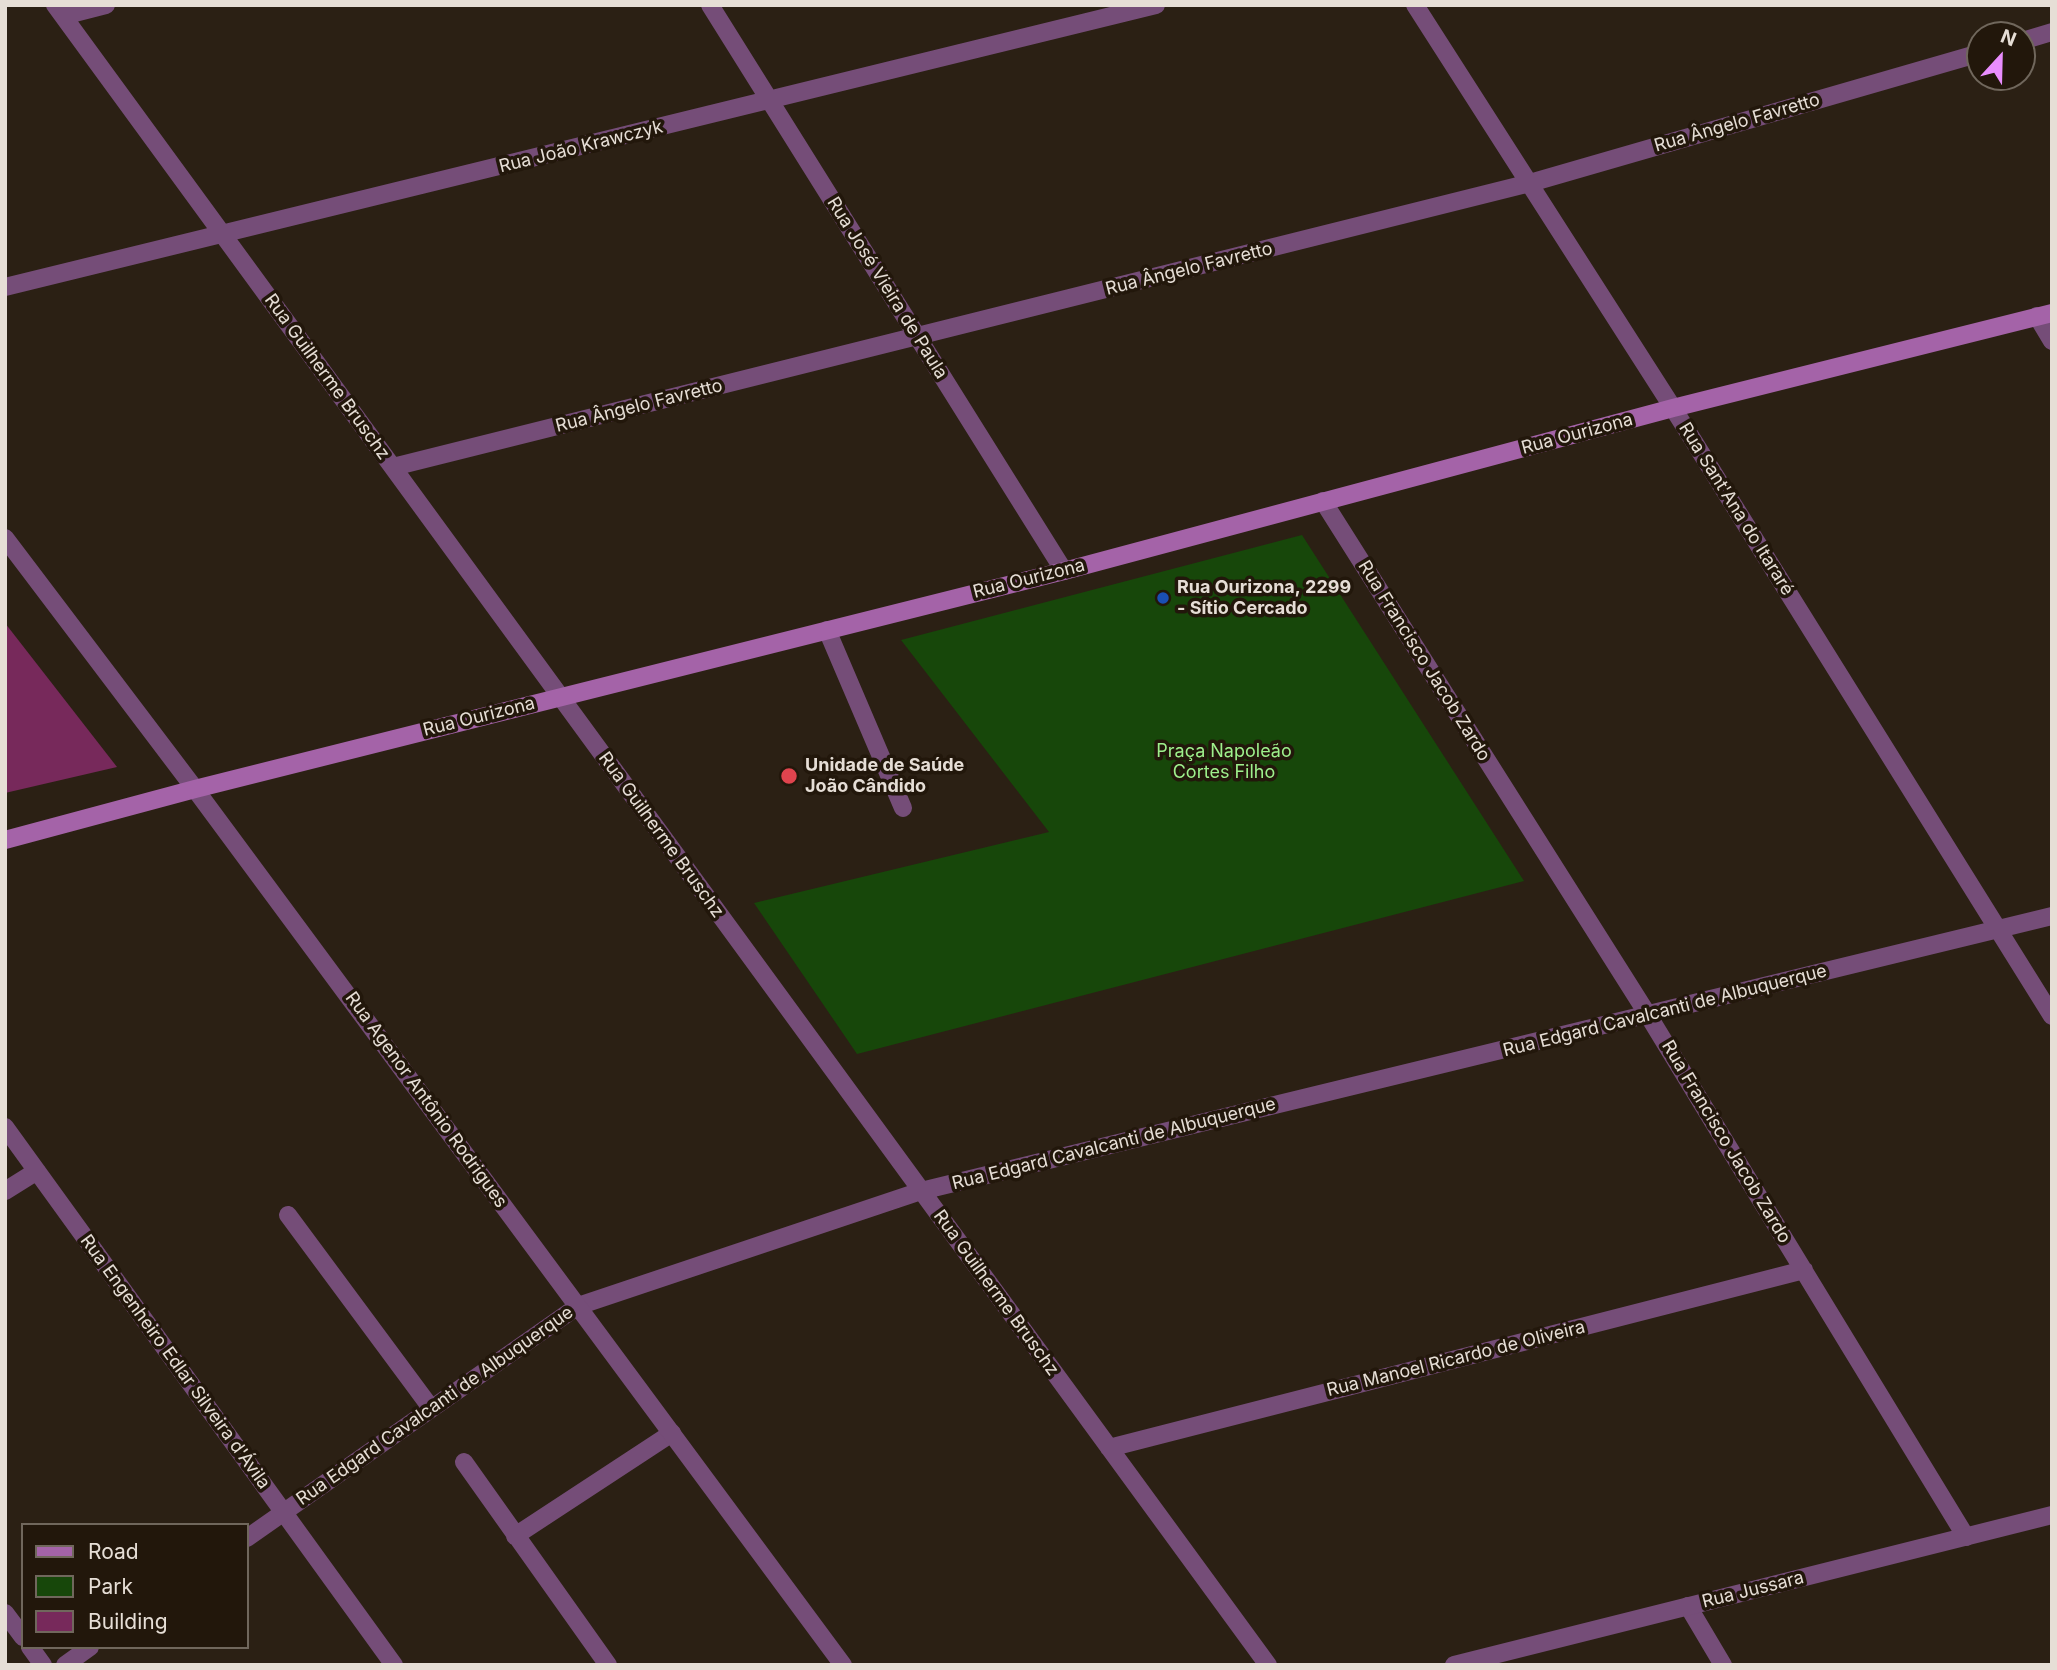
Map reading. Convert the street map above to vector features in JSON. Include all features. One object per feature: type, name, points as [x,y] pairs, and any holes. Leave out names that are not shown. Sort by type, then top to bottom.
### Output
[{"type":"main road","name":"Rua Ourizona","points":[[5,840],[195,789],[1064,571],[1673,408],[2044,314]]},
{"type":"street","points":[[59,11],[106,5]]},
{"type":"street","name":"Rua José Vieira de Paula","points":[[710,5],[1064,571]]},
{"type":"street","name":"Rua João Krawczyk","points":[[5,287],[1156,5]]},
{"type":"street","name":"Rua Sant'Ana do Itararé","points":[[1415,5],[1673,408],[2052,1016]]},
{"type":"street","name":"Rua Guilherme Bruschz","points":[[59,11],[1268,1665]]},
{"type":"street","name":"Rua Ângelo Favretto","points":[[393,467],[1530,183],[1966,57]]},
{"type":"street","points":[[2044,314],[2052,341]]},
{"type":"street","name":"Rua Francisco Jacob Zardo","points":[[1323,501],[1648,1015],[1966,1536]]},
{"type":"street","name":"Rua Agenor Antônio Rodrigues","points":[[5,538],[195,789],[843,1665]]},
{"type":"street","points":[[827,630],[903,808]]},
{"type":"street","name":"Rua Edgard Cavalcanti de Albuquerque","points":[[248,1537],[578,1306],[921,1191],[2052,916]]},
{"type":"street","name":"Rua Engenheiro Edlar Silveira d'Ávila","points":[[5,1127],[394,1665]]},
{"type":"street","points":[[5,1191],[37,1171]]},
{"type":"street","points":[[288,1215],[431,1409]]},
{"type":"street","name":"Rua Manoel Ricardo de Oliveira","points":[[1109,1448],[1804,1270]]},
{"type":"street","points":[[515,1536],[672,1433]]},
{"type":"street","points":[[464,1462],[608,1665]]},
{"type":"street","name":"Rua Jussara","points":[[1454,1665],[2052,1515]]},
{"type":"street","points":[[1688,1606],[1723,1665]]},
{"type":"street","points":[[5,1613],[21,1634]]},
{"type":"street","points":[[31,1649],[43,1665]]},
{"type":"street","points":[[65,1665],[87,1649]]},
{"type":"green space","name":"Praça Napoleão Cortes Filho","points":[[1302,535],[1524,881],[857,1054],[754,903],[1049,832],[901,640]]},
{"type":"building","points":[[5,623],[117,767],[5,793]]},
{"type":"place","name":"Rua Ourizona, 2299 - Sítio Cercado","points":[[1163,598]]},
{"type":"place","name":"Unidade de Saúde João Cândido","points":[[789,776]]}]
